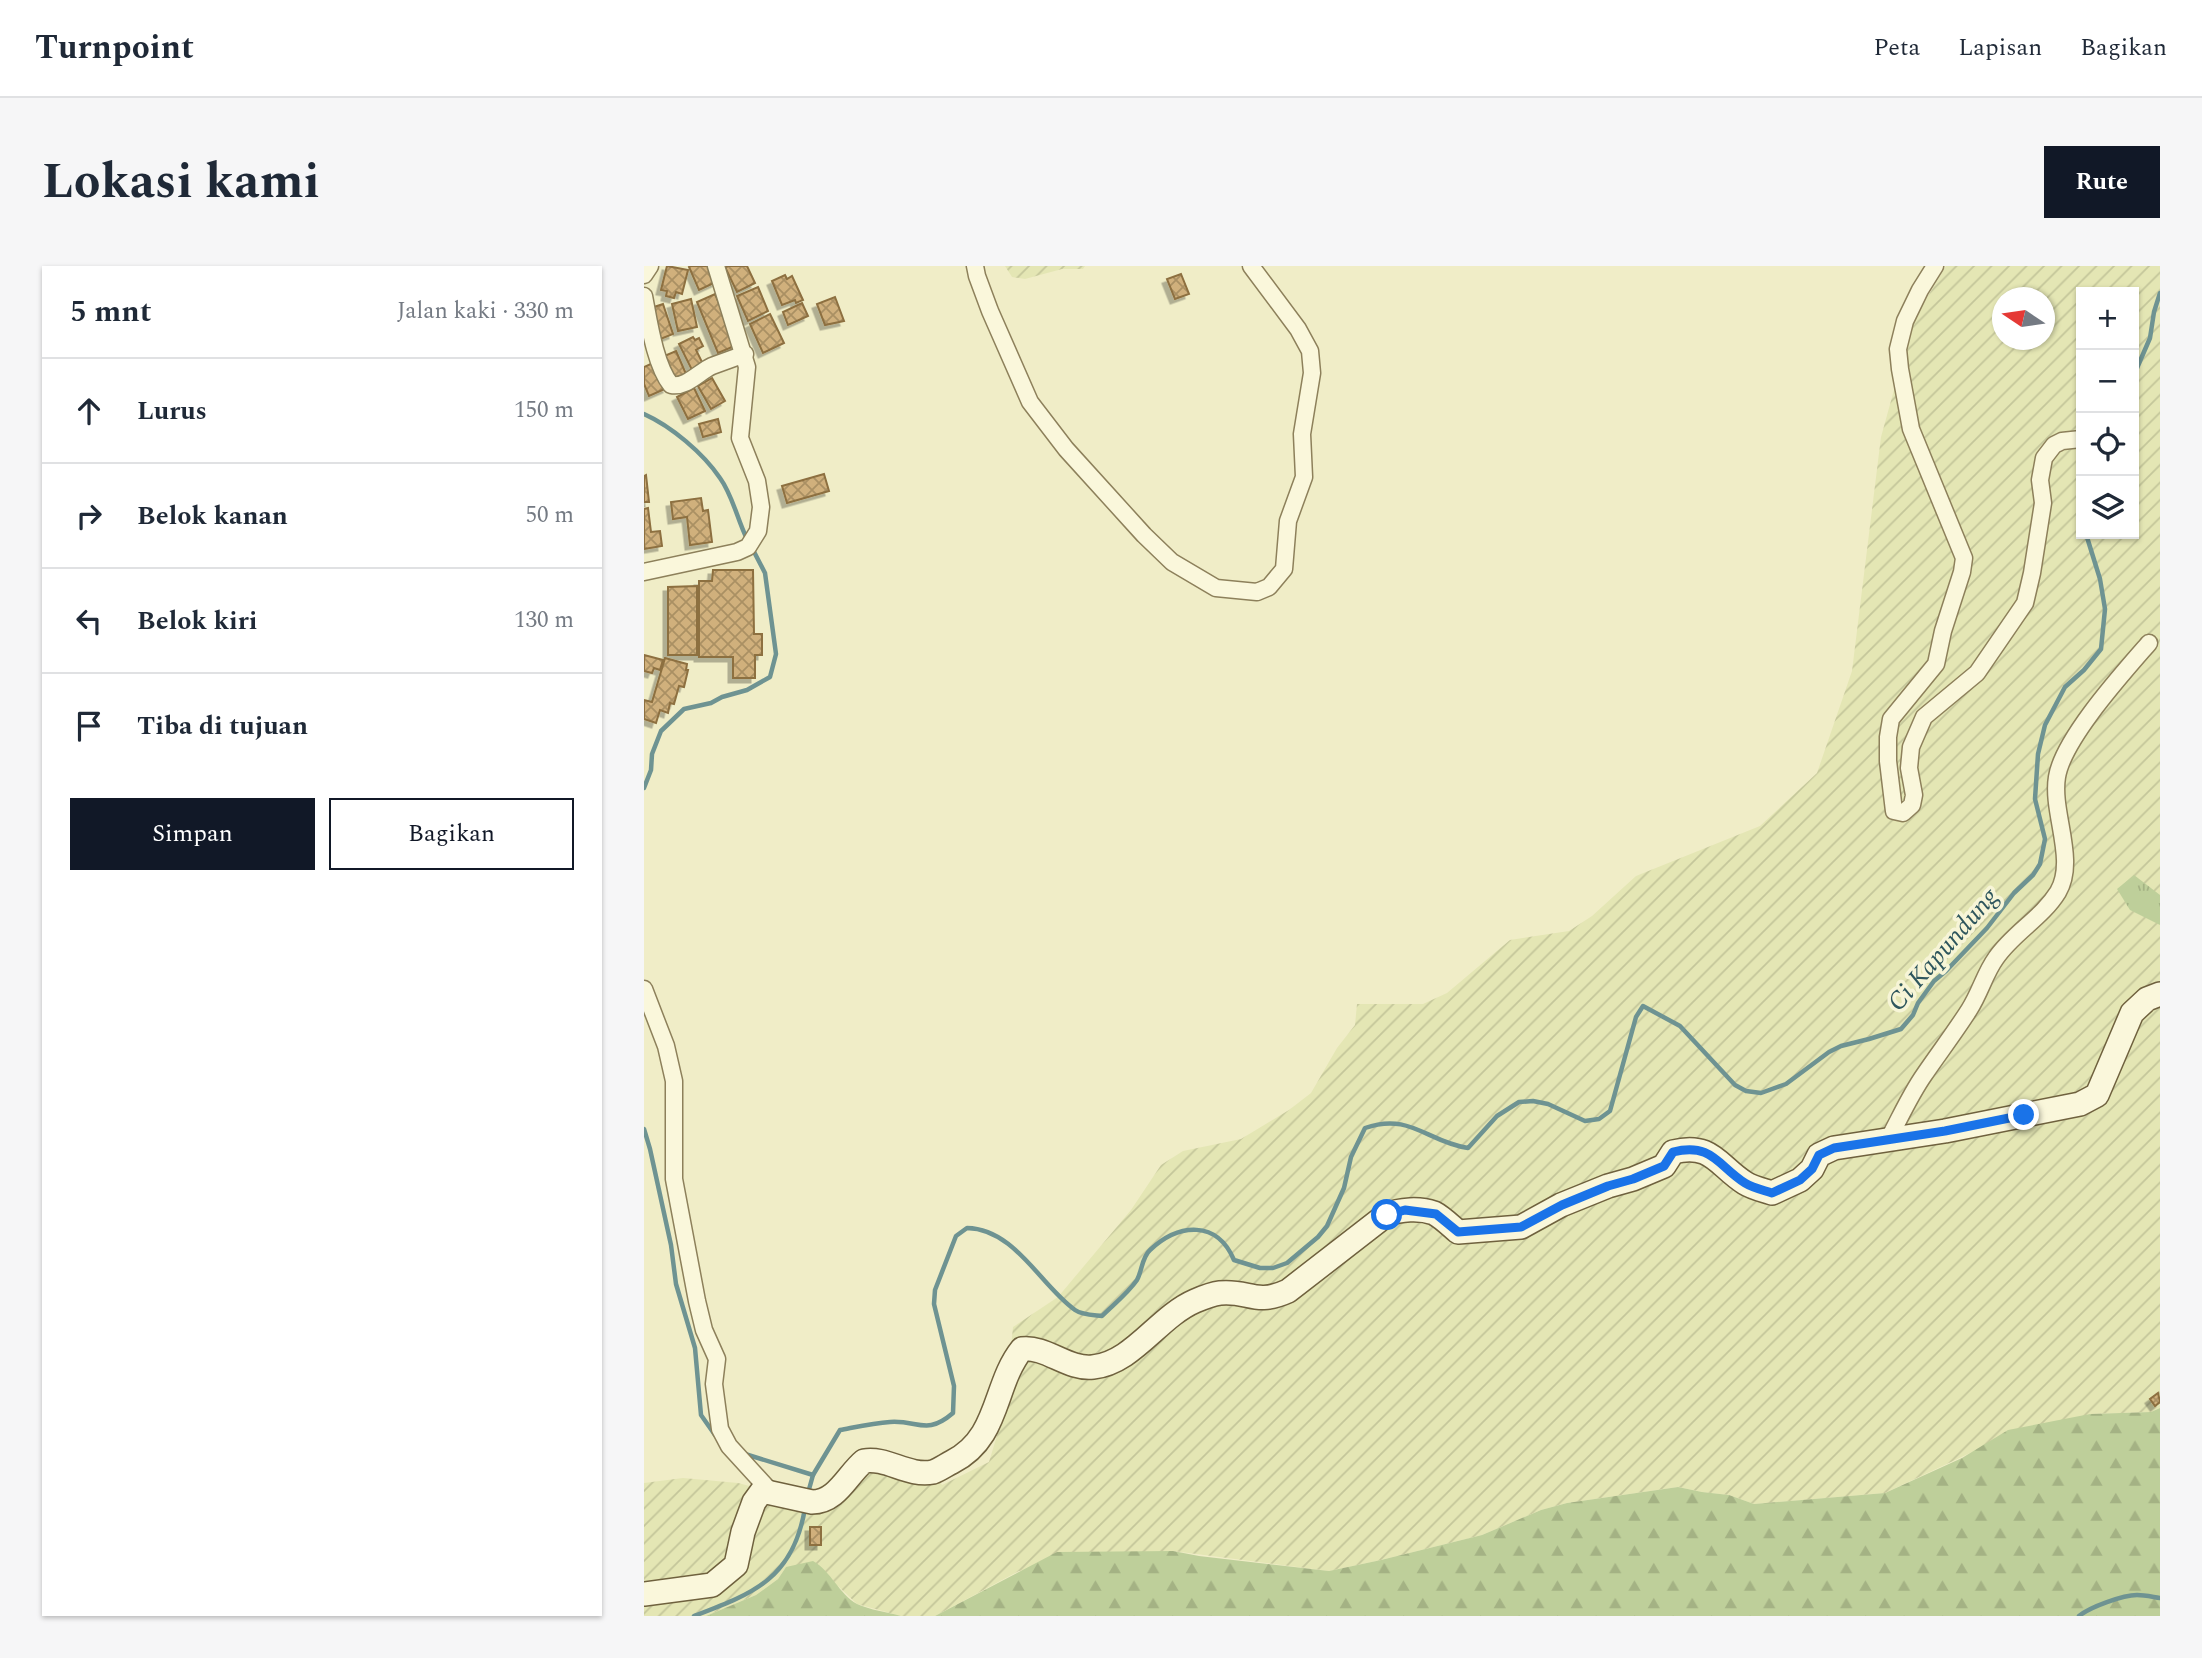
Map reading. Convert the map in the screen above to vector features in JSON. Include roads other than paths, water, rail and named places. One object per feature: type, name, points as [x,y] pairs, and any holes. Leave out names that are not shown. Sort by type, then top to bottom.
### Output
[{"type":"street","points":[[644,275],[650,266]]},
{"type":"street","points":[[644,572],[737,552],[748,547],[758,531],[761,507],[757,481],[740,438],[747,368],[745,354],[716,266]]},
{"type":"street","points":[[975,266],[989,311],[1030,402],[1066,449],[1144,536],[1172,562],[1216,588],[1257,592],[1269,587],[1284,569],[1288,521],[1304,477],[1302,434],[1312,373],[1310,351],[1298,328],[1251,266]]},
{"type":"street","points":[[1935,266],[1905,321],[1898,349],[1911,429],[1964,558],[1936,664],[1891,719],[1888,761],[1894,811],[1903,813],[1912,805],[1909,768],[1911,747],[1924,717],[1977,673],[2025,603],[2043,503],[2040,480],[2047,452],[2062,441],[2076,440]]},
{"type":"street","points":[[644,296],[654,344],[664,374],[671,385],[677,386],[709,367],[745,354]]},
{"type":"street","points":[[1888,1140],[1922,1077],[1971,1007],[1996,958],[2039,916],[2059,891],[2064,874],[2055,791],[2060,764],[2105,696],[2149,643]]},
{"type":"street","points":[[644,989],[666,1046],[674,1081],[674,1179],[697,1301],[704,1330],[717,1359],[714,1384],[720,1429],[729,1446],[771,1492]]},
{"type":"street","points":[[644,1594],[712,1585],[736,1565],[743,1532],[754,1502],[762,1491],[820,1502],[836,1493],[864,1461],[879,1461],[912,1471],[933,1472],[960,1458],[984,1434],[1022,1349],[1037,1350],[1084,1367],[1115,1362],[1176,1311],[1197,1301],[1219,1293],[1236,1293],[1259,1299],[1288,1291],[1393,1212],[1420,1211],[1436,1214],[1458,1232],[1521,1227],[1550,1211],[1608,1186],[1664,1166],[1673,1152],[1682,1149],[1709,1153],[1747,1184],[1772,1193],[1800,1180],[1812,1169],[1819,1155],[1834,1148],[2057,1110],[2089,1100],[2097,1094],[2132,1013],[2147,999],[2160,995]]},
{"type":"waterway","name":"Ci Kapundung","points":[[2139,363],[2150,338],[2160,293]]},
{"type":"waterway","points":[[644,414],[675,433],[696,450],[713,469],[728,492],[747,539]]},
{"type":"waterway","name":"Ci Kapundung","points":[[808,1493],[813,1475],[840,1430],[890,1422],[936,1424],[953,1413],[954,1386],[934,1304],[935,1290],[956,1236],[967,1228],[984,1231],[1013,1248],[1075,1310],[1102,1316],[1137,1280],[1145,1256],[1150,1250],[1161,1241],[1185,1231],[1208,1232],[1227,1247],[1234,1260],[1260,1268],[1273,1268],[1287,1263],[1327,1226],[1344,1188],[1351,1157],[1365,1128],[1381,1124],[1407,1126],[1468,1148],[1497,1116],[1519,1102],[1548,1104],[1585,1121],[1599,1119],[1610,1111],[1636,1017],[1643,1006],[1680,1026],[1735,1085],[1746,1091],[1761,1093],[1786,1084],[1841,1046],[1901,1029],[1934,981],[1987,928],[2040,864],[2045,839],[2035,799],[2038,754],[2045,725],[2065,687],[2084,670],[2101,649],[2105,609],[2100,579],[2088,539]]},
{"type":"waterway","points":[[644,788],[661,731],[684,709],[747,690],[770,677],[776,654],[765,573],[751,546]]},
{"type":"waterway","points":[[644,1129],[671,1245],[676,1284],[695,1348],[701,1415],[715,1435]]},
{"type":"waterway","points":[[745,1454],[813,1475]]},
{"type":"waterway","name":"Ci Kapundung","points":[[694,1616],[735,1599],[768,1580],[791,1552],[805,1508]]},
{"type":"waterway","points":[[2079,1616],[2098,1605],[2124,1597],[2137,1595],[2160,1598]]}]
